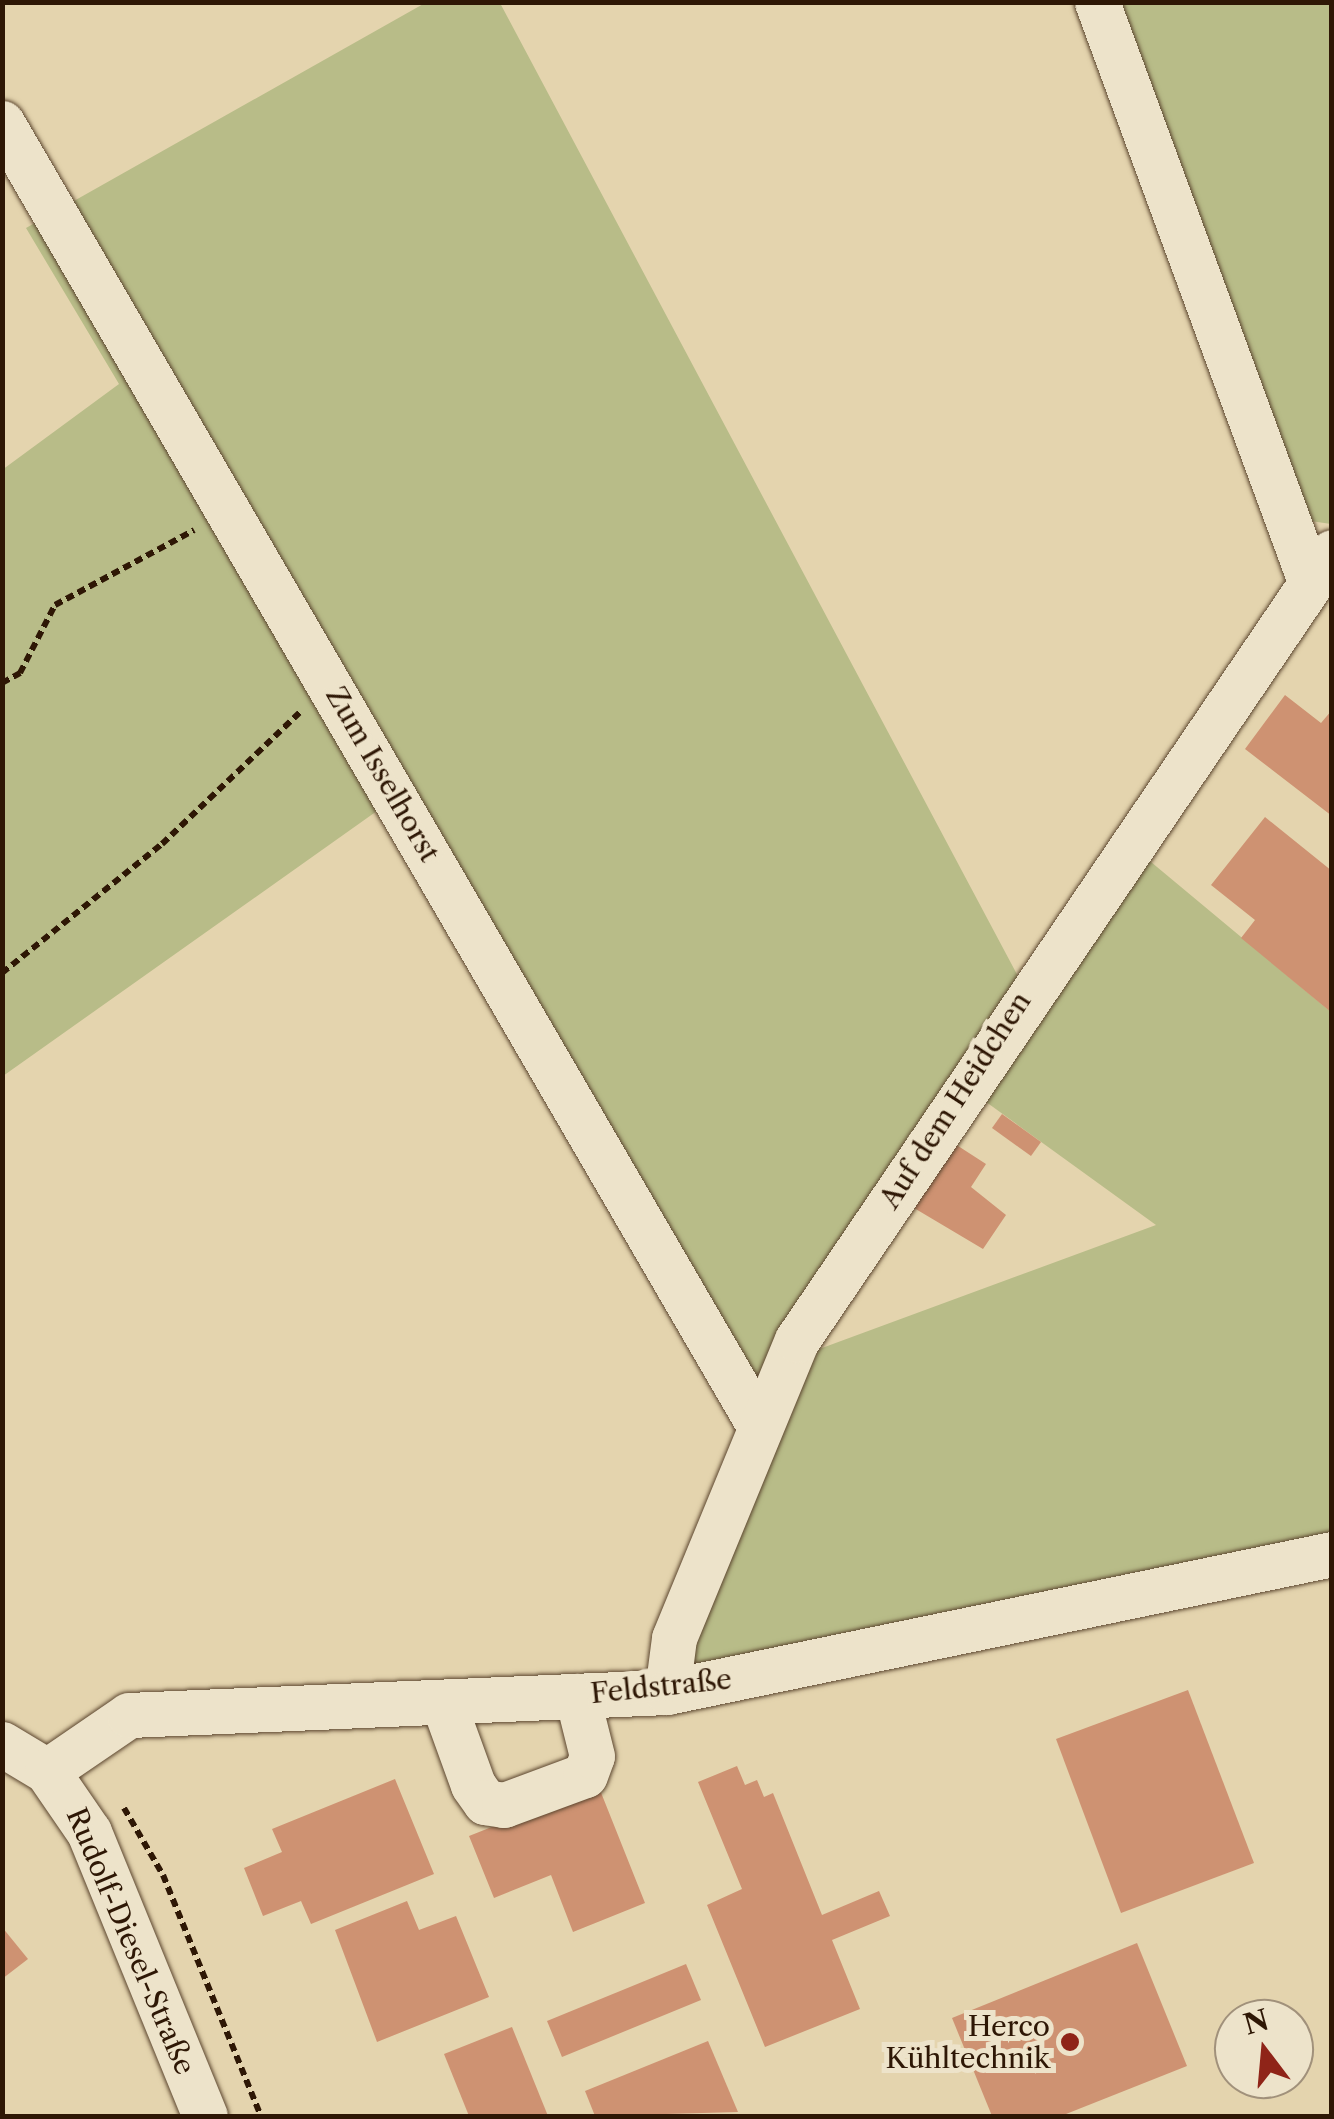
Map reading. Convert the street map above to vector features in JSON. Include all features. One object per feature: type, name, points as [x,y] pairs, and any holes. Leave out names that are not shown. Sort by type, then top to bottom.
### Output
[{"type":"street","points":[[1096,2],[1321,566]]},
{"type":"street","name":"Zum Isselhorst","points":[[2,123],[760,1427]]},
{"type":"street","name":"Auf dem Heidchen","points":[[667,1692],[674,1638],[797,1340],[1321,566]]},
{"type":"street","name":"Feldstraße","points":[[47,1771],[129,1715],[667,1692],[1332,1554]]},
{"type":"street","points":[[443,1702],[473,1785],[485,1802],[504,1805],[585,1775],[592,1756],[577,1696]]},
{"type":"street","points":[[2,1744],[47,1771]]},
{"type":"street","name":"Rudolf-Diesel-Straße","points":[[47,1771],[89,1832],[205,2116]]},
{"type":"path","points":[[2,682],[20,673],[55,604],[230,511]]},
{"type":"path","points":[[2,973],[162,844],[330,682]]},
{"type":"path","points":[[116,1798],[163,1875],[261,2116]]},
{"type":"green space","points":[[425,3],[500,3],[1020,980],[768,1377],[750,1379],[384,806],[3,1076],[2,470],[119,384],[26,228]]},
{"type":"green space","points":[[1105,3],[1331,3],[1331,524],[1304,520]]},
{"type":"green space","points":[[1139,852],[1331,1012],[1331,1538],[689,1671],[686,1640],[803,1355],[1156,1225],[975,1094]]},
{"type":"building","points":[[1285,695],[1321,723],[1332,710],[1332,816],[1245,749]]},
{"type":"building","points":[[1265,817],[1332,871],[1332,1013],[1241,938],[1255,920],[1211,885]]},
{"type":"building","points":[[1002,1114],[1041,1142],[1031,1156],[992,1128]]},
{"type":"building","points":[[955,1144],[986,1164],[971,1187],[1006,1215],[983,1249],[914,1208]]},
{"type":"building","points":[[1188,1690],[1254,1863],[1121,1913],[1056,1739]]},
{"type":"building","points":[[737,1766],[745,1785],[757,1780],[764,1797],[773,1793],[822,1915],[879,1891],[890,1916],[832,1940],[860,2009],[765,2047],[707,1905],[742,1889],[698,1782]]},
{"type":"building","points":[[395,1779],[434,1874],[311,1924],[301,1901],[263,1916],[244,1868],[282,1852],[272,1829]]},
{"type":"building","points":[[598,1785],[645,1903],[573,1932],[551,1875],[494,1898],[469,1836]]},
{"type":"building","points":[[407,1901],[419,1930],[456,1916],[489,1997],[377,2042],[335,1930]]},
{"type":"building","points":[[2,1927],[28,1959],[2,1979]]},
{"type":"building","name":"Herco Kühltechnik","points":[[1137,1943],[1187,2066],[1061,2116],[992,2116],[952,2018]]},
{"type":"building","points":[[686,1964],[701,2000],[562,2057],[547,2021]]},
{"type":"building","points":[[512,2027],[548,2116],[469,2116],[444,2054]]},
{"type":"building","points":[[708,2041],[738,2112],[595,2116],[585,2091]]},
{"type":"place","name":"Herco Kühltechnik","points":[[1070,2042]]}]
